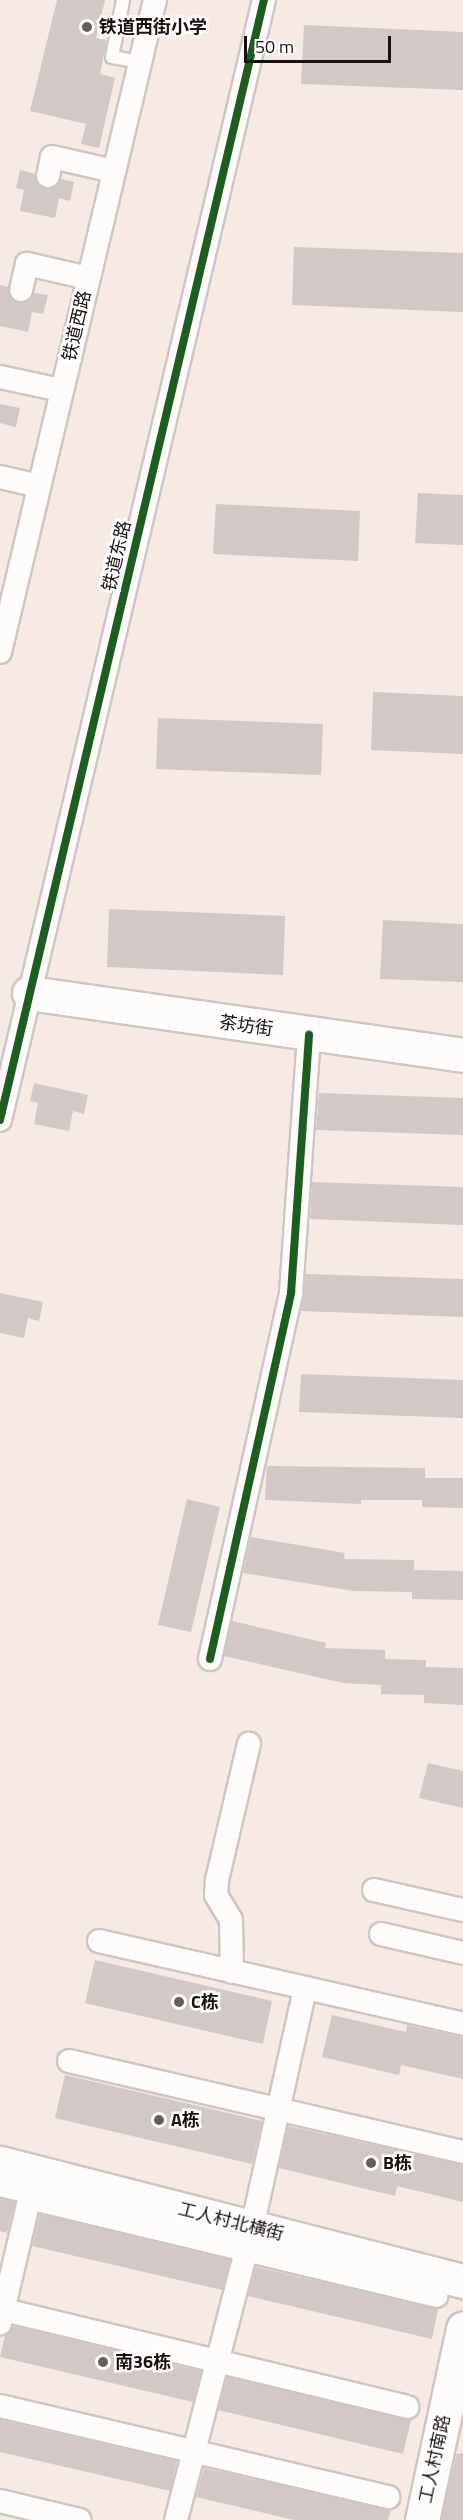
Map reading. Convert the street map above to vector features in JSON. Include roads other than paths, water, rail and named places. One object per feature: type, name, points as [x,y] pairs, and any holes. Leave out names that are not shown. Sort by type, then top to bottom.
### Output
[{"type":"street","name":"铁道西路","points":[[0,652],[155,0]]},
{"type":"street","name":"铁道东路","points":[[0,1120],[264,0]]},
{"type":"street","points":[[48,176],[52,157],[113,171]]},
{"type":"street","points":[[21,290],[27,264],[88,278]]},
{"type":"street","points":[[0,377],[62,390]]},
{"type":"street","points":[[0,477],[39,486]]},
{"type":"street","name":"茶坊街","points":[[29,993],[309,1035],[463,1055]]},
{"type":"street","points":[[210,1659],[291,1293],[309,1035]]},
{"type":"street","points":[[232,1972],[231,1920],[216,1895],[217,1880],[249,1744]]},
{"type":"street","points":[[374,1890],[463,1910]]},
{"type":"street","points":[[381,1934],[463,1953]]},
{"type":"street","points":[[99,1941],[463,2024]]},
{"type":"street","points":[[176,2520],[249,2239],[305,1988]]},
{"type":"street","points":[[69,2061],[463,2152]]},
{"type":"street","name":"工人村北横街","points":[[0,2163],[249,2239],[450,2289]]},
{"type":"street","points":[[0,2185],[31,2192],[3,2305],[216,2361],[408,2407]]},
{"type":"street","points":[[29,2198],[249,2239]]},
{"type":"street","name":"工人村南路","points":[[422,2520],[463,2328]]},
{"type":"street","points":[[0,2406],[388,2497]]},
{"type":"street","points":[[0,2501],[81,2520]]},
{"type":"lane","points":[[123,0],[112,57],[139,62]]},
{"type":"place","name":"铁道西街小学","points":[[87,27]]},
{"type":"place","name":"C栋","points":[[179,2002]]},
{"type":"place","name":"A栋","points":[[159,2120]]},
{"type":"place","name":"B栋","points":[[371,2163]]},
{"type":"place","name":"南36栋","points":[[103,2362]]}]
